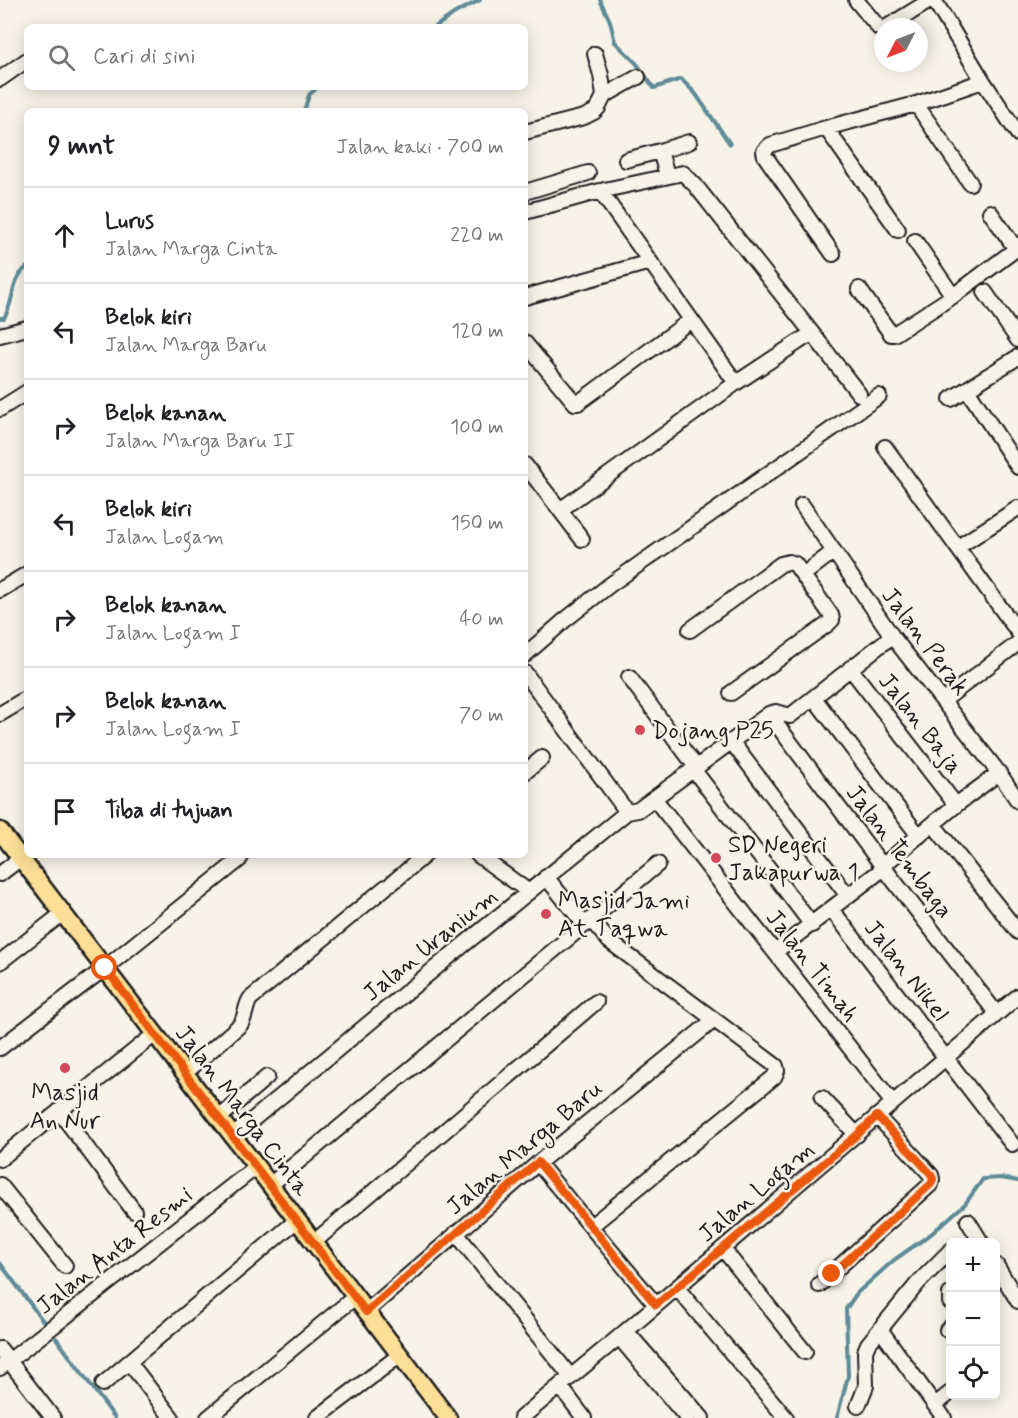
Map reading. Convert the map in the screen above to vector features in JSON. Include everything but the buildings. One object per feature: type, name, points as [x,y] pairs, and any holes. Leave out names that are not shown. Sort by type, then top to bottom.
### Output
[{"type":"main road","name":"Jalan Marga Cinta","points":[[0,831],[448,1418]]},
{"type":"street","points":[[856,0],[874,22]]},
{"type":"street","points":[[902,18],[933,0],[1018,134]]},
{"type":"street","points":[[595,54],[604,96]]},
{"type":"street","points":[[0,79],[24,62]]},
{"type":"street","points":[[528,131],[590,114],[598,108],[604,96],[638,77]]},
{"type":"street","points":[[833,254],[765,156],[764,151],[770,145],[916,104],[983,81]]},
{"type":"street","points":[[916,104],[970,183]]},
{"type":"street","points":[[826,128],[898,230]]},
{"type":"street","points":[[626,160],[689,142]]},
{"type":"street","points":[[660,151],[667,175]]},
{"type":"street","points":[[528,191],[588,173]]},
{"type":"street","points":[[528,211],[600,191],[682,173],[689,177],[859,394]]},
{"type":"street","points":[[600,191],[736,383]]},
{"type":"street","points":[[859,290],[891,334],[894,334],[953,296],[1017,248],[990,213]]},
{"type":"street","points":[[915,241],[953,296]]},
{"type":"street","points":[[528,296],[650,262]]},
{"type":"street","points":[[985,292],[1018,340]]},
{"type":"street","points":[[528,347],[575,403],[578,403],[691,320]]},
{"type":"street","points":[[0,335],[24,329]]},
{"type":"street","points":[[560,510],[736,383],[812,333]]},
{"type":"street","points":[[951,399],[1018,357]]},
{"type":"street","points":[[967,389],[1018,467]]},
{"type":"street","points":[[0,409],[24,394]]},
{"type":"street","points":[[528,652],[611,584],[879,396]]},
{"type":"street","points":[[885,447],[1018,632]]},
{"type":"street","points":[[528,469],[582,539]]},
{"type":"street","name":"Jalan Perak","points":[[802,505],[892,636],[999,773],[1018,801]]},
{"type":"street","points":[[958,547],[1018,508]]},
{"type":"street","points":[[803,574],[834,552]]},
{"type":"street","points":[[690,630],[781,564],[789,562],[795,564],[803,574],[831,615],[832,620],[828,624],[731,693]]},
{"type":"street","points":[[0,590],[24,576]]},
{"type":"street","points":[[892,636],[814,698],[919,836]]},
{"type":"street","points":[[943,701],[1018,643]]},
{"type":"street","name":"Jalan Baja","points":[[850,668],[956,805]]},
{"type":"street","points":[[528,677],[627,812]]},
{"type":"street","points":[[629,677],[812,925]]},
{"type":"street","name":"Jalan Uranium","points":[[233,1136],[627,812],[638,810],[731,741],[773,720],[790,716],[814,698]]},
{"type":"street","points":[[0,714],[24,700]]},
{"type":"street","name":"Jalan Tembaga","points":[[773,720],[998,1014]]},
{"type":"street","points":[[731,741],[848,896]]},
{"type":"street","points":[[528,770],[542,758]]},
{"type":"street","name":"Jalan Baja","points":[[775,952],[832,910],[956,805],[999,773]]},
{"type":"street","name":"Jalan Timah","points":[[654,798],[893,1104]]},
{"type":"street","points":[[933,824],[1018,932]]},
{"type":"street","points":[[0,874],[21,858]]},
{"type":"street","points":[[0,1048],[105,968],[240,858]]},
{"type":"street","points":[[185,1073],[240,1025],[244,1020],[250,999],[421,858]]},
{"type":"street","points":[[482,858],[529,892]]},
{"type":"street","points":[[270,1185],[658,864]]},
{"type":"street","points":[[546,878],[609,941],[776,1066],[777,1071],[774,1077],[591,1226]]},
{"type":"street","name":"Jalan Nikel","points":[[832,910],[1012,1144]]},
{"type":"street","points":[[0,962],[63,913]]},
{"type":"street","points":[[314,1242],[596,1002]]},
{"type":"street","name":"Jalan Logam","points":[[522,1418],[998,1014],[1015,1004]]},
{"type":"street","name":"Jalan Marga Baru","points":[[366,1312],[538,1162],[714,1020]]},
{"type":"street","points":[[0,1159],[155,1034]]},
{"type":"street","points":[[219,1118],[267,1077]]},
{"type":"street","points":[[822,1098],[857,1135]]},
{"type":"street","points":[[59,1112],[134,1211]]},
{"type":"street","points":[[819,1285],[931,1184],[933,1179],[931,1174],[877,1116]]},
{"type":"street","points":[[538,1162],[656,1305]]},
{"type":"street","name":"Jalan Anta Resmi","points":[[4,1364],[256,1167]]},
{"type":"street","points":[[0,1185],[65,1266]]},
{"type":"street","points":[[103,1384],[297,1220]]},
{"type":"street","points":[[968,1221],[979,1238]]},
{"type":"street","points":[[456,1233],[565,1381],[584,1418]]},
{"type":"street","points":[[723,1249],[805,1352]]},
{"type":"street","points":[[858,1406],[866,1386],[866,1347],[918,1283],[946,1256]]},
{"type":"street","points":[[1000,1272],[1018,1301]]},
{"type":"street","points":[[677,1288],[786,1418]]},
{"type":"street","points":[[208,1418],[355,1297]]},
{"type":"street","points":[[880,1329],[944,1418]]},
{"type":"street","points":[[623,1334],[687,1418]]},
{"type":"street","points":[[623,1334],[702,1418]]},
{"type":"street","points":[[0,1349],[4,1364],[52,1418]]},
{"type":"street","points":[[317,1418],[400,1355]]},
{"type":"street","points":[[129,1362],[172,1418]]},
{"type":"street","points":[[935,1405],[946,1397]]},
{"type":"waterway","points":[[439,24],[480,0]]},
{"type":"waterway","points":[[600,0],[610,21],[615,42],[637,64],[654,88],[681,79],[695,93],[730,144]]},
{"type":"waterway","points":[[305,108],[309,95],[315,90]]},
{"type":"waterway","points":[[0,318],[4,318],[15,284],[24,270]]},
{"type":"waterway","points":[[837,1418],[848,1376],[846,1309],[857,1293],[894,1260],[931,1234],[965,1204],[983,1179],[1001,1178],[1018,1181]]},
{"type":"waterway","points":[[0,1263],[43,1321]]},
{"type":"waterway","points":[[56,1338],[115,1418]]},
{"type":"place","name":"Dojang P25","points":[[640,730]]},
{"type":"place","name":"SD Negeri Jakapurwa 1","points":[[716,858]]},
{"type":"place","name":"Masjid Jami At Taqwa","points":[[546,914]]},
{"type":"place","name":"Masjid An Nur","points":[[65,1068]]},
{"type":"route","points":[[105,968],[366,1312],[538,1162],[656,1305],[877,1116],[931,1174],[933,1179],[931,1184],[832,1274]]}]
